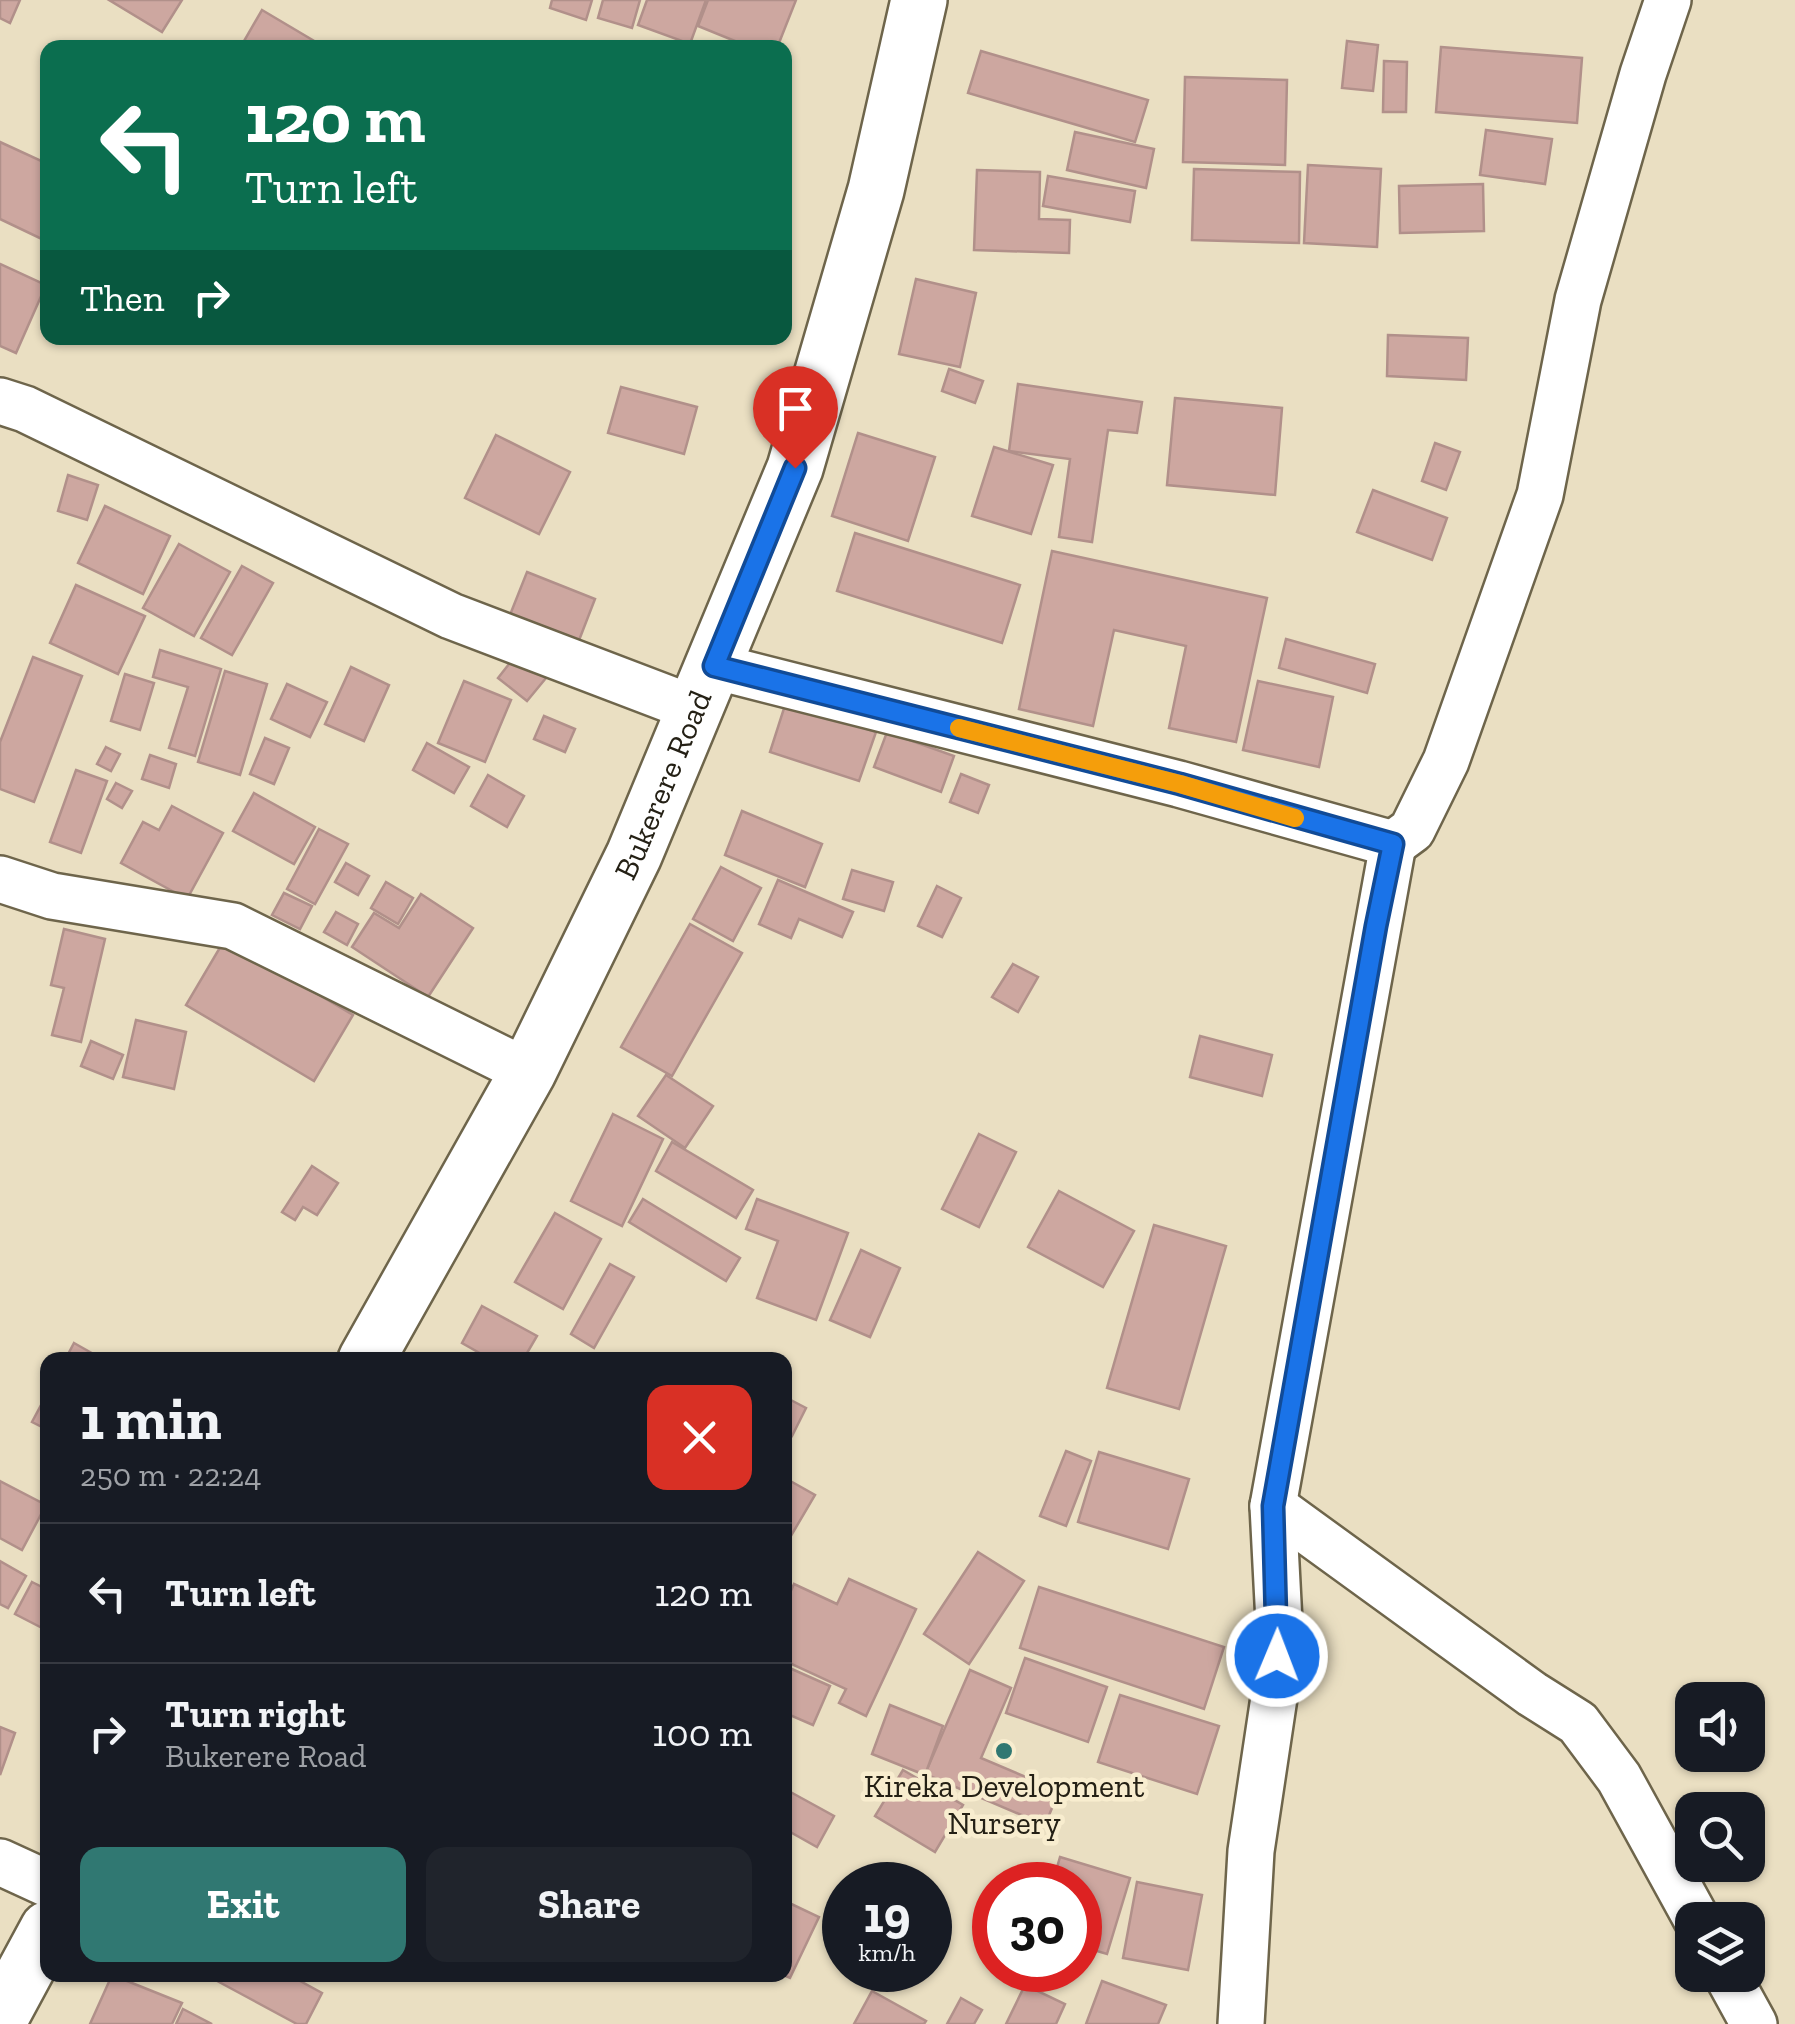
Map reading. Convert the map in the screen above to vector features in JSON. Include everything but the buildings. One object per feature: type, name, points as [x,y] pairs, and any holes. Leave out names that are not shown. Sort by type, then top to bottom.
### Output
[{"type":"street","name":"Bukerere Road","points":[[370,1352],[528,1072],[634,856],[795,468],[876,190],[920,0]]},
{"type":"street","points":[[1241,2024],[1251,1850],[1275,1691],[1278,1622],[1273,1506],[1393,844],[1412,830],[1446,761],[1540,495],[1578,300],[1668,0]]},
{"type":"street","points":[[0,401],[26,410],[451,616],[704,688],[1180,784],[1393,844]]},
{"type":"street","points":[[0,879],[52,896],[234,926],[528,1072]]},
{"type":"street","points":[[1273,1506],[1532,1694],[1578,1723],[1619,1778],[1687,1902]]},
{"type":"street","points":[[0,1862],[40,1880]]},
{"type":"street","points":[[0,2018],[40,1944]]},
{"type":"street","points":[[1736,1992],[1754,2024]]},
{"type":"slow traffic","points":[[959,728],[1180,784],[1295,818]]},
{"type":"place","name":"Kireka Development Nursery","points":[[1004,1751]]},
{"type":"route","points":[[795,468],[714,666],[1180,784],[1393,844],[1273,1506],[1277,1656]]}]
